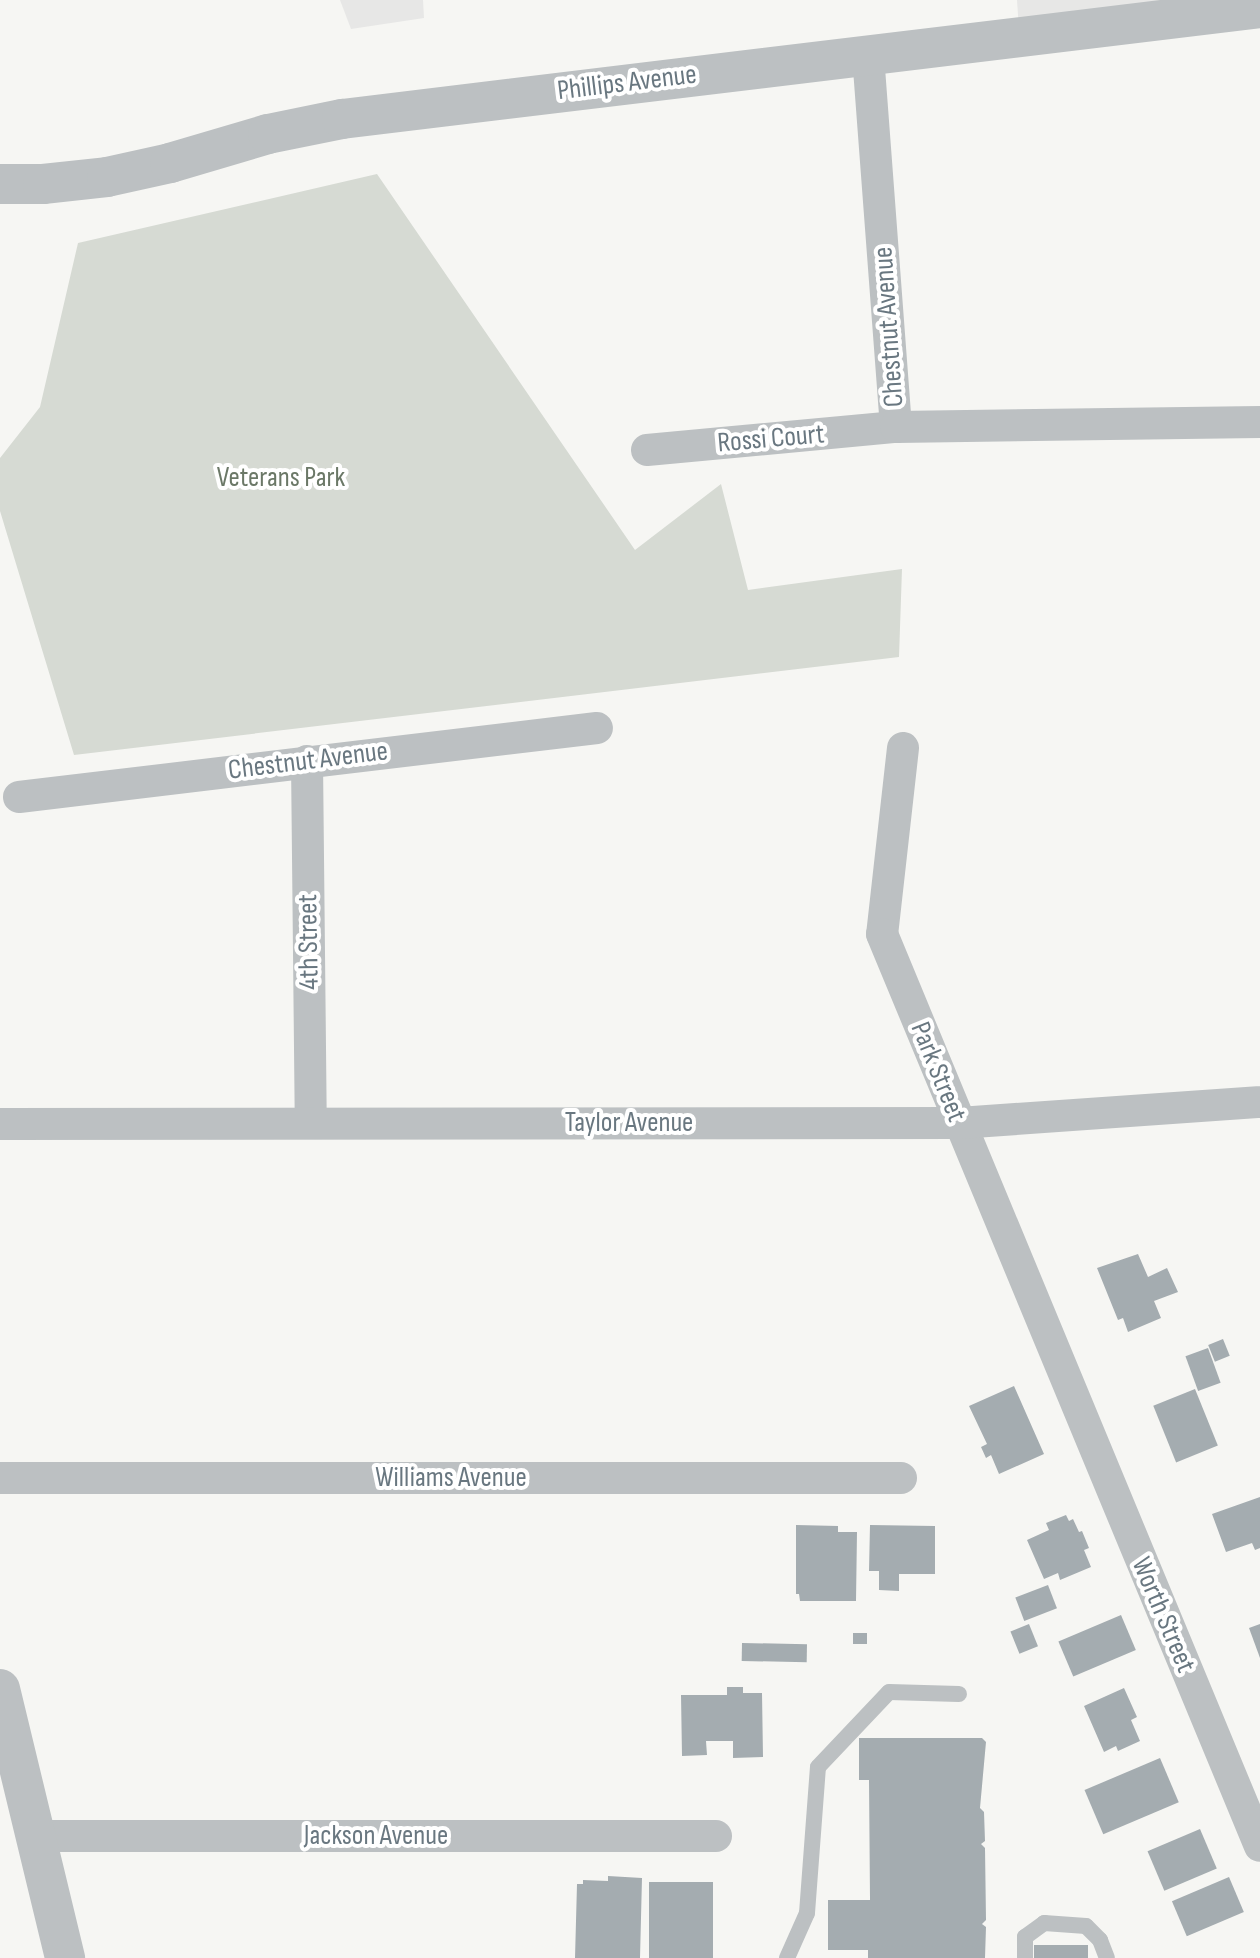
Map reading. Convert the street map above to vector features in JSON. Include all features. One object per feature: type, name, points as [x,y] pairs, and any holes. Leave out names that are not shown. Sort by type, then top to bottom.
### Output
[{"type":"street","name":"Phillips Avenue","points":[[0,184],[43,184],[107,177],[170,163],[268,134],[342,119],[1260,8]]},
{"type":"street","name":"Chestnut Avenue","points":[[868,55],[896,427],[1260,422]]},
{"type":"street","name":"Rossi Court","points":[[647,450],[896,427]]},
{"type":"street","name":"Chestnut Avenue","points":[[19,797],[597,728]]},
{"type":"street","name":"Park Street","points":[[903,748],[882,934],[1067,1383]]},
{"type":"street","name":"4th Street","points":[[307,761],[311,1123]]},
{"type":"street","name":"Taylor Avenue","points":[[0,1124],[959,1123],[1257,1102]]},
{"type":"street","name":"Worth Street","points":[[1067,1383],[1260,1846]]},
{"type":"street","name":"Williams Avenue","points":[[0,1478],[901,1478]]},
{"type":"street","points":[[0,1689],[9,1768],[36,1836],[65,1958]]},
{"type":"street","name":"Jackson Avenue","points":[[36,1836],[716,1836]]},
{"type":"lane","points":[[787,1958],[807,1913],[818,1767],[889,1692],[959,1694]]},
{"type":"lane","points":[[1025,1958],[1025,1937],[1044,1923],[1086,1926],[1100,1940],[1107,1958]]},
{"type":"shaded area","points":[[340,0],[423,0],[424,18],[351,29]]},
{"type":"shaded area","points":[[1017,0],[1260,0],[1019,30]]},
{"type":"green space","name":"Veterans Park","points":[[377,174],[635,550],[721,484],[748,590],[902,569],[899,657],[74,755],[0,511],[0,458],[40,407],[78,243]]},
{"type":"building","points":[[1138,1254],[1148,1277],[1167,1268],[1178,1292],[1154,1301],[1161,1318],[1128,1332],[1123,1318],[1118,1320],[1097,1268]]},
{"type":"building","points":[[1223,1339],[1230,1356],[1215,1362],[1208,1345]]},
{"type":"building","points":[[1208,1348],[1221,1383],[1198,1391],[1185,1356]]},
{"type":"building","points":[[1014,1386],[1044,1454],[999,1474],[991,1455],[986,1458],[981,1447],[987,1444],[969,1406]]},
{"type":"building","points":[[1195,1389],[1218,1446],[1176,1462],[1153,1406]]},
{"type":"building","points":[[1260,1497],[1260,1548],[1255,1550],[1252,1543],[1226,1552],[1212,1514]]},
{"type":"building","points":[[1066,1515],[1069,1521],[1073,1519],[1079,1532],[1082,1531],[1089,1548],[1084,1550],[1091,1567],[1060,1580],[1058,1573],[1044,1579],[1027,1540],[1049,1530],[1046,1523]]},
{"type":"building","points":[[796,1525],[838,1526],[838,1532],[857,1532],[856,1601],[800,1601],[799,1594],[796,1594]]},
{"type":"building","points":[[870,1525],[935,1526],[935,1574],[899,1574],[899,1591],[879,1590],[879,1571],[869,1571]]},
{"type":"building","points":[[1048,1585],[1057,1608],[1024,1621],[1015,1598]]},
{"type":"building","points":[[1121,1615],[1136,1650],[1073,1677],[1058,1642]]},
{"type":"building","points":[[1029,1624],[1038,1646],[1019,1654],[1010,1631]]},
{"type":"building","points":[[1260,1624],[1260,1658],[1249,1628]]},
{"type":"building","points":[[853,1633],[867,1633],[867,1644],[853,1644]]},
{"type":"building","points":[[742,1643],[807,1644],[807,1662],[742,1661]]},
{"type":"building","points":[[727,1687],[743,1687],[743,1693],[762,1693],[763,1757],[733,1758],[733,1741],[706,1741],[707,1755],[682,1756],[681,1695],[727,1695]]},
{"type":"building","points":[[1124,1688],[1137,1717],[1131,1720],[1140,1741],[1118,1751],[1116,1746],[1104,1752],[1084,1706]]},
{"type":"building","points":[[859,1738],[982,1738],[986,1742],[980,1808],[984,1812],[985,1841],[981,1844],[985,1848],[986,1920],[982,1924],[986,1927],[985,1958],[868,1958],[868,1950],[828,1950],[828,1900],[870,1900],[869,1780],[859,1780]]},
{"type":"building","points":[[1160,1758],[1179,1802],[1103,1834],[1085,1790]]},
{"type":"building","points":[[1200,1829],[1217,1869],[1164,1891],[1148,1851]]},
{"type":"building","points":[[608,1876],[642,1878],[640,1958],[575,1958],[577,1884],[583,1884],[583,1880],[608,1881]]},
{"type":"building","points":[[1229,1877],[1244,1912],[1187,1936],[1172,1901]]},
{"type":"building","points":[[649,1882],[713,1882],[713,1958],[649,1958]]},
{"type":"building","points":[[1034,1945],[1088,1945],[1088,1958],[1034,1958]]}]
